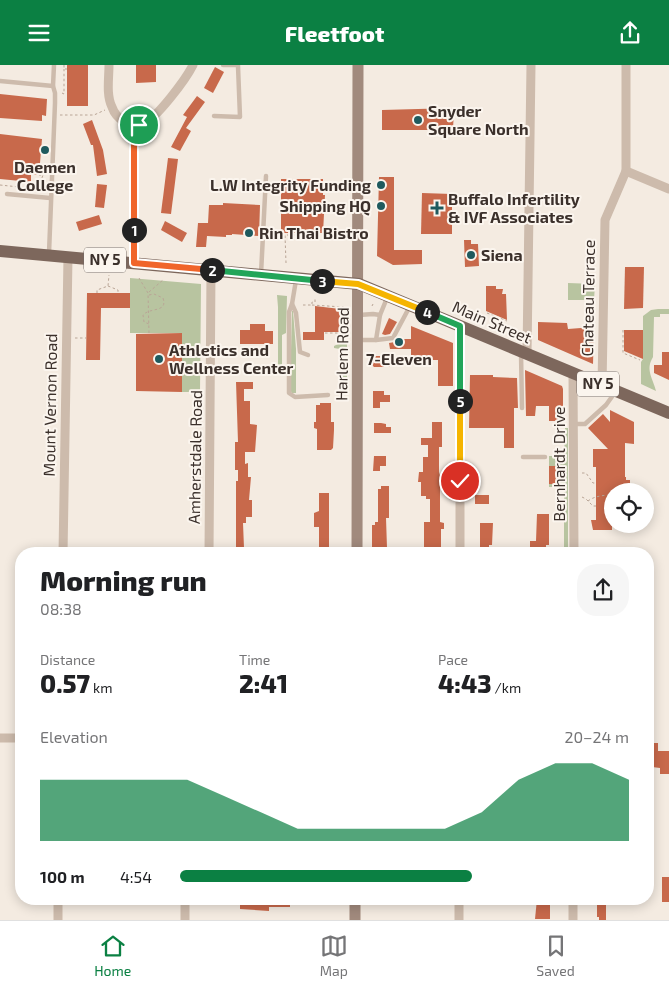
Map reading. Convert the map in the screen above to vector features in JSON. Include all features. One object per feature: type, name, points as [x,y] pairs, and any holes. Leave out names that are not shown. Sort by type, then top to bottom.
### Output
[{"type":"main road","name":"Harlem Road","points":[[357,547],[358,65]]},
{"type":"main road","name":"Main Street","points":[[0,251],[358,284],[669,413]]},
{"type":"main road","points":[[355,905],[355,920]]},
{"type":"street","points":[[109,65],[109,97],[111,106],[122,120],[134,125],[144,123],[152,118],[193,65]]},
{"type":"street","points":[[524,353],[532,65]]},
{"type":"street","name":"Chateau Terrace","points":[[602,386],[605,220],[626,171],[626,65]]},
{"type":"street","points":[[134,125],[134,263]]},
{"type":"street","points":[[626,171],[669,189]]},
{"type":"street","name":"Mount Vernon Road","points":[[63,547],[68,257]]},
{"type":"street","name":"Amherstdale Road","points":[[209,547],[211,270]]},
{"type":"street","points":[[460,326],[460,547]]},
{"type":"street","name":"Bernhardt Drive","points":[[573,374],[574,547]]},
{"type":"street","points":[[0,737],[15,738]]},
{"type":"street","points":[[58,905],[58,920]]},
{"type":"street","points":[[185,905],[185,920]]},
{"type":"street","points":[[459,905],[459,920]]},
{"type":"street","points":[[573,905],[573,920]]},
{"type":"lane","points":[[48,255],[55,115],[54,65]]},
{"type":"lane","points":[[214,116],[240,117],[238,65],[223,65]]},
{"type":"lane","points":[[0,81],[53,86]]},
{"type":"lane","points":[[260,275],[266,176]]},
{"type":"lane","points":[[7,194],[50,198]]},
{"type":"lane","points":[[296,278],[288,319],[289,393],[295,397],[328,395]]},
{"type":"lane","points":[[376,340],[380,315],[389,296]]},
{"type":"lane","points":[[292,304],[296,313],[300,352],[308,355]]},
{"type":"lane","points":[[358,340],[394,338],[411,305]]},
{"type":"lane","points":[[358,315],[372,313],[380,315]]},
{"type":"lane","points":[[522,408],[524,353]]},
{"type":"lane","points":[[574,424],[585,424],[606,405],[616,391]]},
{"type":"lane","points":[[523,457],[545,457]]},
{"type":"path","points":[[55,93],[64,93],[66,69],[64,65]]},
{"type":"path","points":[[55,115],[94,115],[104,110]]},
{"type":"path","points":[[0,185],[38,189],[43,175],[39,175]]},
{"type":"path","points":[[286,263],[285,235],[331,235],[331,241]]},
{"type":"path","points":[[108,286],[109,275]]},
{"type":"path","points":[[139,278],[148,294],[149,333]]},
{"type":"path","points":[[148,294],[163,281]]},
{"type":"path","points":[[97,293],[97,290],[108,286],[118,290],[118,293]]},
{"type":"path","points":[[148,294],[164,297],[165,302],[161,309],[149,311],[143,315],[143,319],[149,324]]},
{"type":"path","points":[[312,305],[312,302],[315,302],[315,298]]},
{"type":"path","points":[[303,305],[343,307],[348,309]]},
{"type":"path","points":[[488,313],[507,321]]},
{"type":"path","points":[[340,328],[347,328]]},
{"type":"path","points":[[623,330],[623,353],[640,360]]},
{"type":"path","points":[[325,333],[347,333]]},
{"type":"path","points":[[67,337],[86,338]]},
{"type":"path","points":[[182,350],[200,350]]},
{"type":"path","points":[[182,368],[200,368]]},
{"type":"path","points":[[581,473],[586,473],[593,483],[596,483]]},
{"type":"path","points":[[588,501],[591,498],[604,495]]},
{"type":"path","points":[[581,497],[593,506],[596,506]]},
{"type":"green space","points":[[130,278],[201,284],[200,392],[182,392],[182,333],[130,333]]},
{"type":"green space","points":[[568,283],[595,284],[594,300],[568,300]]},
{"type":"green space","points":[[277,295],[287,296],[286,333],[282,335],[282,372],[278,372]]},
{"type":"green space","points":[[669,309],[669,314],[660,314],[660,317],[654,317],[653,357],[650,374],[656,391],[641,384],[641,362],[643,359],[643,316],[651,310]]},
{"type":"green space","points":[[292,311],[296,349],[296,393],[292,393],[290,390]]},
{"type":"green space","points":[[347,342],[347,393],[336,392],[335,390],[341,390],[340,349],[334,348],[334,346]]},
{"type":"green space","points":[[565,428],[568,428],[568,547],[564,547],[564,487],[549,487],[549,484],[559,483],[559,466],[549,466],[549,456],[564,456],[564,461]]},
{"type":"building","points":[[67,65],[88,65],[88,106],[67,106]]},
{"type":"building","points":[[136,65],[156,65],[156,82],[136,83]]},
{"type":"building","points":[[215,67],[224,72],[213,93],[204,88]]},
{"type":"building","points":[[0,94],[47,99],[46,116],[42,115],[42,121],[0,118]]},
{"type":"building","points":[[197,96],[205,102],[186,128],[191,131],[180,151],[171,147],[187,117],[183,115]]},
{"type":"building","name":"Snyder Square North","points":[[454,108],[453,130],[382,130],[382,110]]},
{"type":"building","points":[[92,120],[103,150],[107,174],[97,176],[93,145],[91,145],[83,124]]},
{"type":"building","points":[[0,134],[42,139],[39,175],[31,174],[31,182],[0,179]]},
{"type":"building","points":[[168,158],[178,159],[171,214],[161,213]]},
{"type":"building","points":[[379,177],[394,177],[394,250],[422,250],[422,264],[393,265],[377,256]]},
{"type":"building","points":[[281,179],[323,179],[323,195],[325,195],[323,233],[281,233]]},
{"type":"building","points":[[97,184],[107,185],[104,208],[95,207]]},
{"type":"building","name":"Buffalo Infertility & IVF Associates","points":[[422,193],[452,194],[452,234],[421,234]]},
{"type":"building","points":[[223,203],[260,205],[259,236],[232,234],[226,235],[226,237],[207,236],[206,247],[196,247],[198,223],[208,223],[209,205],[223,205]]},
{"type":"building","points":[[99,215],[102,224],[79,231],[76,222]]},
{"type":"building","points":[[165,221],[187,233],[182,242],[161,230]]},
{"type":"building","name":"Siena","points":[[464,240],[471,240],[471,244],[478,244],[479,266],[465,267]]},
{"type":"building","points":[[625,267],[644,267],[643,308],[624,309]]},
{"type":"building","points":[[486,286],[496,286],[496,289],[503,289],[502,294],[506,294],[507,320],[486,311]]},
{"type":"building","points":[[87,293],[130,293],[130,308],[101,308],[100,360],[86,360]]},
{"type":"building","points":[[315,306],[340,309],[340,332],[324,332],[324,340],[303,340],[303,332],[315,332]]},
{"type":"building","points":[[389,318],[397,322],[390,334],[382,334]]},
{"type":"building","points":[[538,322],[567,323],[568,329],[594,327],[593,364],[538,340]]},
{"type":"building","points":[[250,324],[265,324],[265,331],[273,331],[273,344],[240,344],[240,330],[250,330]]},
{"type":"building","points":[[411,326],[453,343],[453,386],[438,386],[438,360],[422,360],[422,364],[411,364],[411,349],[390,349],[389,343],[395,342],[397,339],[411,339]]},
{"type":"building","points":[[624,330],[643,330],[643,359],[624,351]]},
{"type":"building","name":"Athletics and Wellness Center","points":[[182,333],[182,392],[136,391],[136,334]]},
{"type":"building","points":[[662,352],[669,352],[669,380],[654,373],[654,365],[662,365]]},
{"type":"building","points":[[372,356],[390,356],[390,367],[374,367],[372,365]]},
{"type":"building","points":[[525,370],[562,386],[563,421],[549,421],[549,406],[536,406],[535,416],[526,416]]},
{"type":"building","points":[[470,375],[517,378],[518,408],[514,408],[514,448],[504,448],[504,428],[469,428]]},
{"type":"building","points":[[236,382],[253,382],[253,389],[244,389],[244,401],[250,401],[250,424],[257,425],[255,452],[245,452],[245,464],[248,463],[248,477],[251,477],[249,500],[252,500],[252,517],[246,517],[246,523],[243,523],[244,547],[236,547],[236,481],[238,481],[238,470],[235,470],[235,442],[238,442]]},
{"type":"building","points":[[373,391],[384,391],[384,395],[390,395],[390,402],[380,402],[380,408],[373,408]]},
{"type":"building","points":[[320,403],[331,403],[331,422],[334,422],[334,430],[333,448],[331,450],[317,450],[317,429],[314,428],[314,422],[316,422],[316,405],[320,405]]},
{"type":"building","points":[[610,410],[634,422],[634,444],[625,443],[625,477],[626,480],[630,480],[630,483],[604,483],[604,530],[593,530],[591,520],[596,520],[596,467],[593,467],[593,449],[608,449],[588,428],[603,414],[610,422]]},
{"type":"building","points":[[432,422],[442,422],[439,472],[440,522],[444,523],[444,529],[441,529],[441,547],[424,547],[424,522],[430,522],[430,499],[426,499],[426,496],[421,496],[421,482],[418,482],[419,472],[423,472],[423,457],[428,457],[428,445],[421,445],[421,438],[432,438]]},
{"type":"building","points":[[374,423],[386,424],[386,427],[391,427],[391,433],[374,433]]},
{"type":"building","points":[[374,456],[386,456],[386,466],[380,466],[380,471],[373,471]]},
{"type":"building","points":[[549,466],[559,466],[559,484],[549,484]]},
{"type":"building","points":[[381,486],[389,486],[389,518],[386,518],[387,547],[372,547],[372,525],[378,522],[378,489],[381,489]]},
{"type":"building","points":[[319,493],[329,493],[329,547],[319,547],[319,527],[314,527],[314,513],[319,511]]},
{"type":"building","points":[[475,495],[489,495],[489,504],[475,504]]},
{"type":"building","points":[[537,514],[549,514],[549,545],[546,545],[546,547],[530,547],[530,541],[536,541]]},
{"type":"building","points":[[480,523],[493,523],[492,545],[480,547]]},
{"type":"building","points":[[654,743],[658,743],[658,751],[669,751],[669,774],[660,774],[660,768],[654,767]]},
{"type":"building","points":[[662,877],[669,877],[669,902],[662,902]]},
{"type":"building","points":[[240,905],[290,905],[290,907],[269,907],[269,911],[240,909]]},
{"type":"building","points":[[536,905],[550,905],[550,919],[535,919]]},
{"type":"building","points":[[597,905],[606,905],[606,920],[599,920],[599,917],[597,917]]},
{"type":"place","name":"Snyder Square North","points":[[418,120]]},
{"type":"place","name":"Daemen College","points":[[45,150]]},
{"type":"place","name":"L.W Integrity Funding","points":[[381,185]]},
{"type":"place","name":"Shipping HQ","points":[[381,206]]},
{"type":"place","name":"Buffalo Infertility & IVF Associates","points":[[437,208]]},
{"type":"place","name":"Rin Thai Bistro","points":[[249,233]]},
{"type":"place","name":"Siena","points":[[471,255]]},
{"type":"place","name":"7-Eleven","points":[[399,342]]},
{"type":"place","name":"Athletics and Wellness Center","points":[[159,359]]},
{"type":"route","points":[[139,125],[134,125],[134,263],[358,284],[460,326],[460,481]]}]
